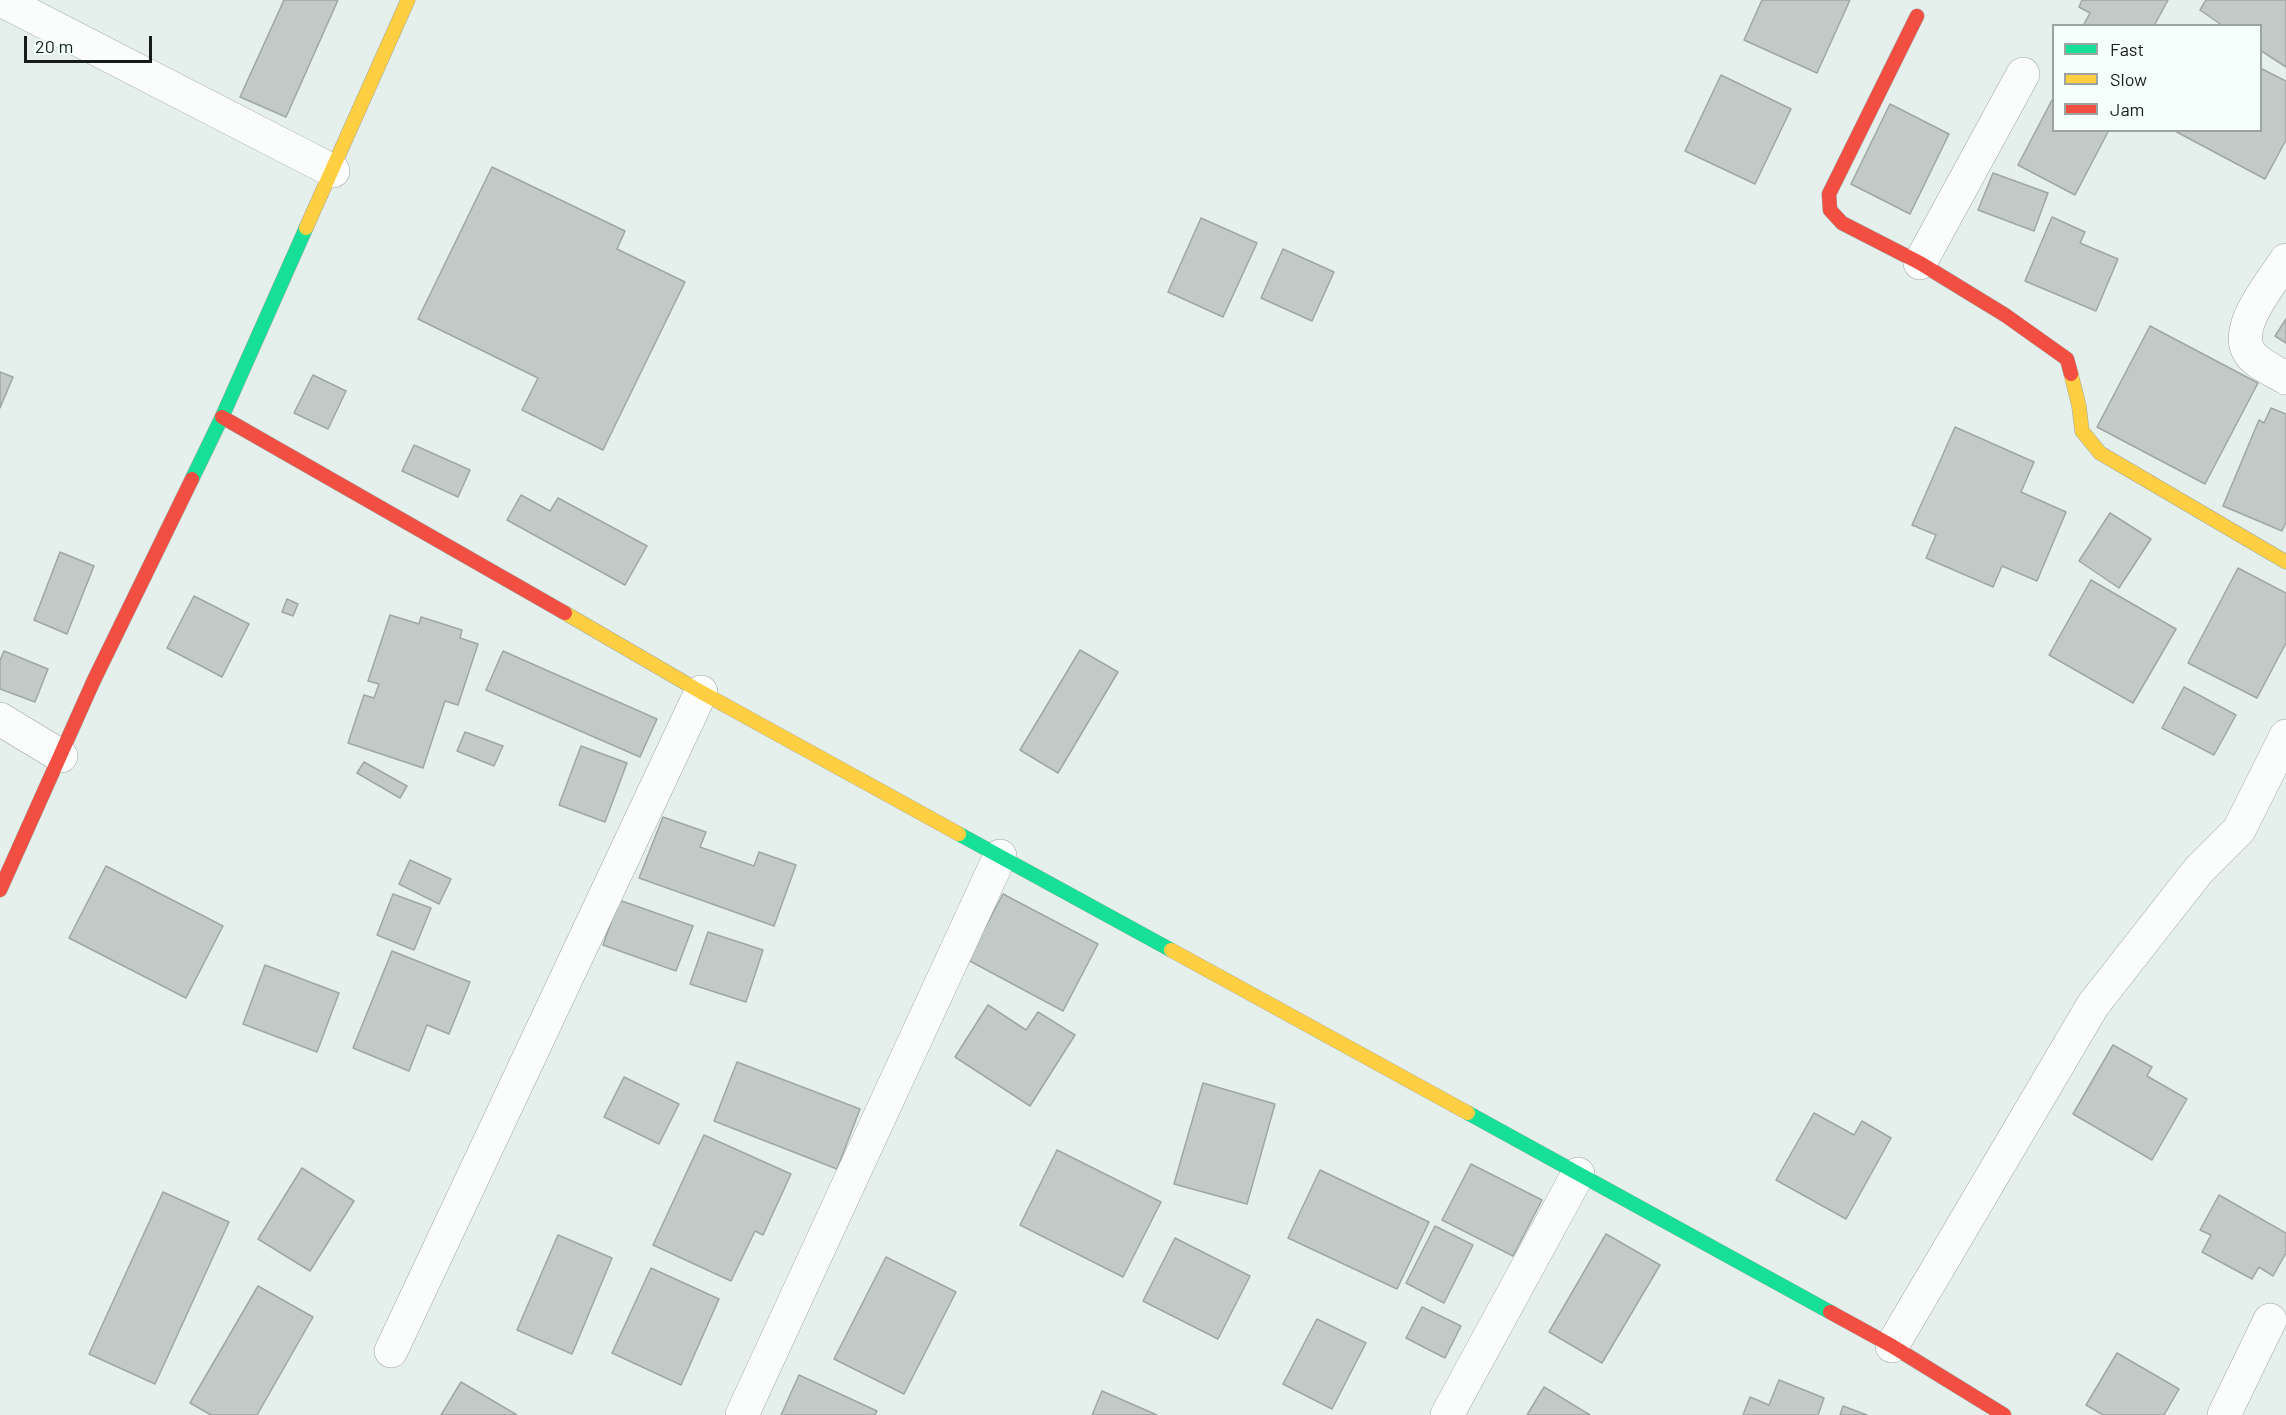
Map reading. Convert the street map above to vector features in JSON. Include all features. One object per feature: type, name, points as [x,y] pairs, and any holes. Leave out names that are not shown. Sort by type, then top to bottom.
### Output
[{"type":"street","points":[[1,0],[333,171]]},
{"type":"street","points":[[0,890],[94,680],[222,417],[408,0]]},
{"type":"street","points":[[1917,16],[1829,194],[1830,210],[1842,223],[1920,263],[2005,315],[2067,359],[2079,406],[2082,431],[2100,453],[2286,562]]},
{"type":"street","points":[[1920,263],[2023,74]]},
{"type":"street","points":[[2286,260],[2248,320],[2244,340],[2253,358],[2286,378]]},
{"type":"street","points":[[222,417],[444,542],[700,692],[1892,1346],[2004,1415]]},
{"type":"street","points":[[391,1351],[700,692]]},
{"type":"street","points":[[0,718],[61,756]]},
{"type":"street","points":[[1892,1346],[2093,1005],[2198,871],[2239,830],[2286,736]]},
{"type":"street","points":[[742,1415],[1000,856]]},
{"type":"street","points":[[1447,1415],[1578,1174]]},
{"type":"street","points":[[2224,1415],[2270,1320]]},
{"type":"building","points":[[284,0],[338,0],[286,117],[240,97]]},
{"type":"building","points":[[1762,0],[1850,0],[1817,73],[1744,40]]},
{"type":"building","points":[[2082,0],[2168,0],[2155,24],[2084,24],[2090,13],[2079,7]]},
{"type":"building","points":[[2206,0],[2286,0],[2286,67],[2262,51],[2262,24],[2220,24],[2200,10]]},
{"type":"building","points":[[2262,69],[2286,81],[2286,140],[2265,179],[2177,132],[2262,132]]},
{"type":"building","points":[[1721,75],[1791,109],[1755,184],[1685,151]]},
{"type":"building","points":[[2052,100],[2052,132],[2108,132],[2075,195],[2018,165]]},
{"type":"building","points":[[1890,104],[1949,134],[1910,214],[1851,184]]},
{"type":"building","points":[[492,167],[625,231],[617,249],[685,282],[603,450],[522,410],[538,378],[418,319]]},
{"type":"building","points":[[1993,173],[2048,193],[2034,231],[1978,210]]},
{"type":"building","points":[[2052,217],[2085,232],[2080,243],[2118,259],[2096,311],[2025,281]]},
{"type":"building","points":[[1201,218],[1257,243],[1223,317],[1168,292]]},
{"type":"building","points":[[1283,249],[1334,272],[1312,321],[1261,298]]},
{"type":"building","points":[[2286,319],[2286,343],[2275,336]]},
{"type":"building","points":[[2150,326],[2258,383],[2205,484],[2097,427]]},
{"type":"building","points":[[0,372],[13,377],[0,408]]},
{"type":"building","points":[[313,375],[346,391],[328,429],[294,413]]},
{"type":"building","points":[[2271,408],[2286,414],[2286,522],[2282,531],[2223,506],[2259,420],[2264,423]]},
{"type":"building","points":[[1955,427],[2034,462],[2021,492],[2066,512],[2037,581],[2002,566],[1993,587],[1926,558],[1936,535],[1912,525]]},
{"type":"building","points":[[414,445],[470,470],[458,497],[402,471]]},
{"type":"building","points":[[521,495],[550,511],[558,498],[647,546],[625,585],[507,520]]},
{"type":"building","points":[[2110,513],[2151,539],[2119,588],[2079,561]]},
{"type":"building","points":[[60,552],[94,566],[67,634],[34,620]]},
{"type":"building","points":[[2238,568],[2286,593],[2286,643],[2257,698],[2188,663]]},
{"type":"building","points":[[2091,580],[2176,629],[2133,703],[2049,655]]},
{"type":"building","points":[[194,596],[249,624],[222,677],[167,648]]},
{"type":"building","points":[[287,599],[298,604],[293,616],[282,612]]},
{"type":"building","points":[[390,615],[419,624],[421,617],[462,630],[460,638],[478,644],[458,705],[445,701],[423,768],[348,743],[364,695],[374,698],[379,684],[368,681]]},
{"type":"building","points":[[1080,650],[1118,672],[1058,773],[1020,750]]},
{"type":"building","points":[[4,651],[48,669],[35,702],[0,689],[0,660]]},
{"type":"building","points":[[503,651],[657,719],[640,757],[486,690]]},
{"type":"building","points":[[2184,687],[2236,715],[2214,755],[2162,728]]},
{"type":"building","points":[[465,732],[503,746],[494,766],[457,751]]},
{"type":"building","points":[[581,746],[627,763],[605,822],[559,805]]},
{"type":"building","points":[[364,762],[407,786],[400,798],[357,773]]},
{"type":"building","points":[[663,817],[706,832],[700,847],[754,866],[759,852],[796,865],[774,926],[639,878]]},
{"type":"building","points":[[410,860],[451,879],[439,904],[399,884]]},
{"type":"building","points":[[106,866],[223,926],[186,998],[69,938]]},
{"type":"building","points":[[393,894],[431,908],[414,950],[377,935]]},
{"type":"building","points":[[1003,894],[1098,944],[1063,1011],[968,960]]},
{"type":"building","points":[[619,900],[693,926],[676,971],[603,945]]},
{"type":"building","points":[[708,932],[763,950],[746,1002],[690,984]]},
{"type":"building","points":[[392,951],[470,982],[449,1034],[427,1025],[409,1071],[353,1048]]},
{"type":"building","points":[[265,965],[339,993],[317,1052],[243,1024]]},
{"type":"building","points":[[988,1005],[1026,1030],[1038,1012],[1075,1035],[1030,1106],[955,1057]]},
{"type":"building","points":[[2113,1045],[2152,1067],[2147,1076],[2187,1099],[2152,1160],[2073,1114]]},
{"type":"building","points":[[737,1062],[860,1109],[837,1169],[714,1121]]},
{"type":"building","points":[[624,1077],[679,1104],[659,1144],[604,1117]]},
{"type":"building","points":[[1203,1083],[1275,1104],[1247,1204],[1174,1184]]},
{"type":"building","points":[[1814,1113],[1854,1135],[1862,1121],[1891,1138],[1846,1219],[1776,1180]]},
{"type":"building","points":[[704,1135],[791,1174],[763,1235],[755,1231],[731,1281],[653,1245]]},
{"type":"building","points":[[1057,1150],[1161,1202],[1123,1277],[1020,1225]]},
{"type":"building","points":[[1471,1164],[1542,1200],[1513,1256],[1442,1220]]},
{"type":"building","points":[[302,1168],[354,1201],[310,1271],[258,1239]]},
{"type":"building","points":[[1320,1170],[1429,1222],[1397,1289],[1288,1238]]},
{"type":"building","points":[[163,1192],[229,1222],[155,1384],[89,1354]]},
{"type":"building","points":[[2219,1195],[2286,1233],[2286,1253],[2273,1276],[2259,1267],[2252,1279],[2202,1252],[2211,1235],[2200,1230]]},
{"type":"building","points":[[1435,1226],[1473,1245],[1444,1303],[1406,1283]]},
{"type":"building","points":[[1606,1234],[1660,1265],[1602,1363],[1549,1332]]},
{"type":"building","points":[[558,1235],[612,1258],[572,1354],[517,1330]]},
{"type":"building","points":[[1175,1238],[1250,1276],[1218,1339],[1143,1301]]},
{"type":"building","points":[[886,1257],[956,1292],[904,1394],[834,1359]]},
{"type":"building","points":[[651,1268],[719,1299],[681,1385],[612,1353]]},
{"type":"building","points":[[258,1286],[313,1317],[257,1415],[211,1415],[190,1403]]},
{"type":"building","points":[[1422,1307],[1461,1326],[1445,1358],[1406,1338]]},
{"type":"building","points":[[1317,1319],[1366,1343],[1332,1409],[1283,1384]]},
{"type":"building","points":[[2117,1353],[2179,1389],[2164,1415],[2103,1415],[2086,1405]]},
{"type":"building","points":[[799,1375],[877,1411],[875,1415],[781,1415]]},
{"type":"building","points":[[1779,1380],[1824,1398],[1818,1415],[1743,1415],[1750,1397],[1769,1405]]},
{"type":"building","points":[[461,1382],[517,1415],[441,1415]]},
{"type":"building","points":[[1544,1387],[1590,1415],[1527,1415]]},
{"type":"building","points":[[1102,1391],[1157,1415],[1092,1415]]},
{"type":"building","points":[[1843,1406],[1867,1415],[1840,1415]]},
{"type":"traffic: fast","points":[[192,479],[306,228]]},
{"type":"traffic: fast","points":[[959,834],[1171,950]]},
{"type":"traffic: fast","points":[[1468,1113],[1830,1312]]},
{"type":"traffic: slow","points":[[306,228],[408,0]]},
{"type":"traffic: slow","points":[[2071,374],[2082,431],[2100,453],[2286,562]]},
{"type":"traffic: slow","points":[[565,613],[701,692],[959,834]]},
{"type":"traffic: slow","points":[[1171,950],[1468,1113]]},
{"type":"traffic: jam","points":[[1917,16],[1829,194],[1830,210],[1842,223],[1920,263],[2005,315],[2067,359],[2071,374]]},
{"type":"traffic: jam","points":[[222,417],[565,613]]},
{"type":"traffic: jam","points":[[0,890],[94,680],[192,479]]},
{"type":"traffic: jam","points":[[1830,1312],[1892,1346],[2004,1415]]}]
